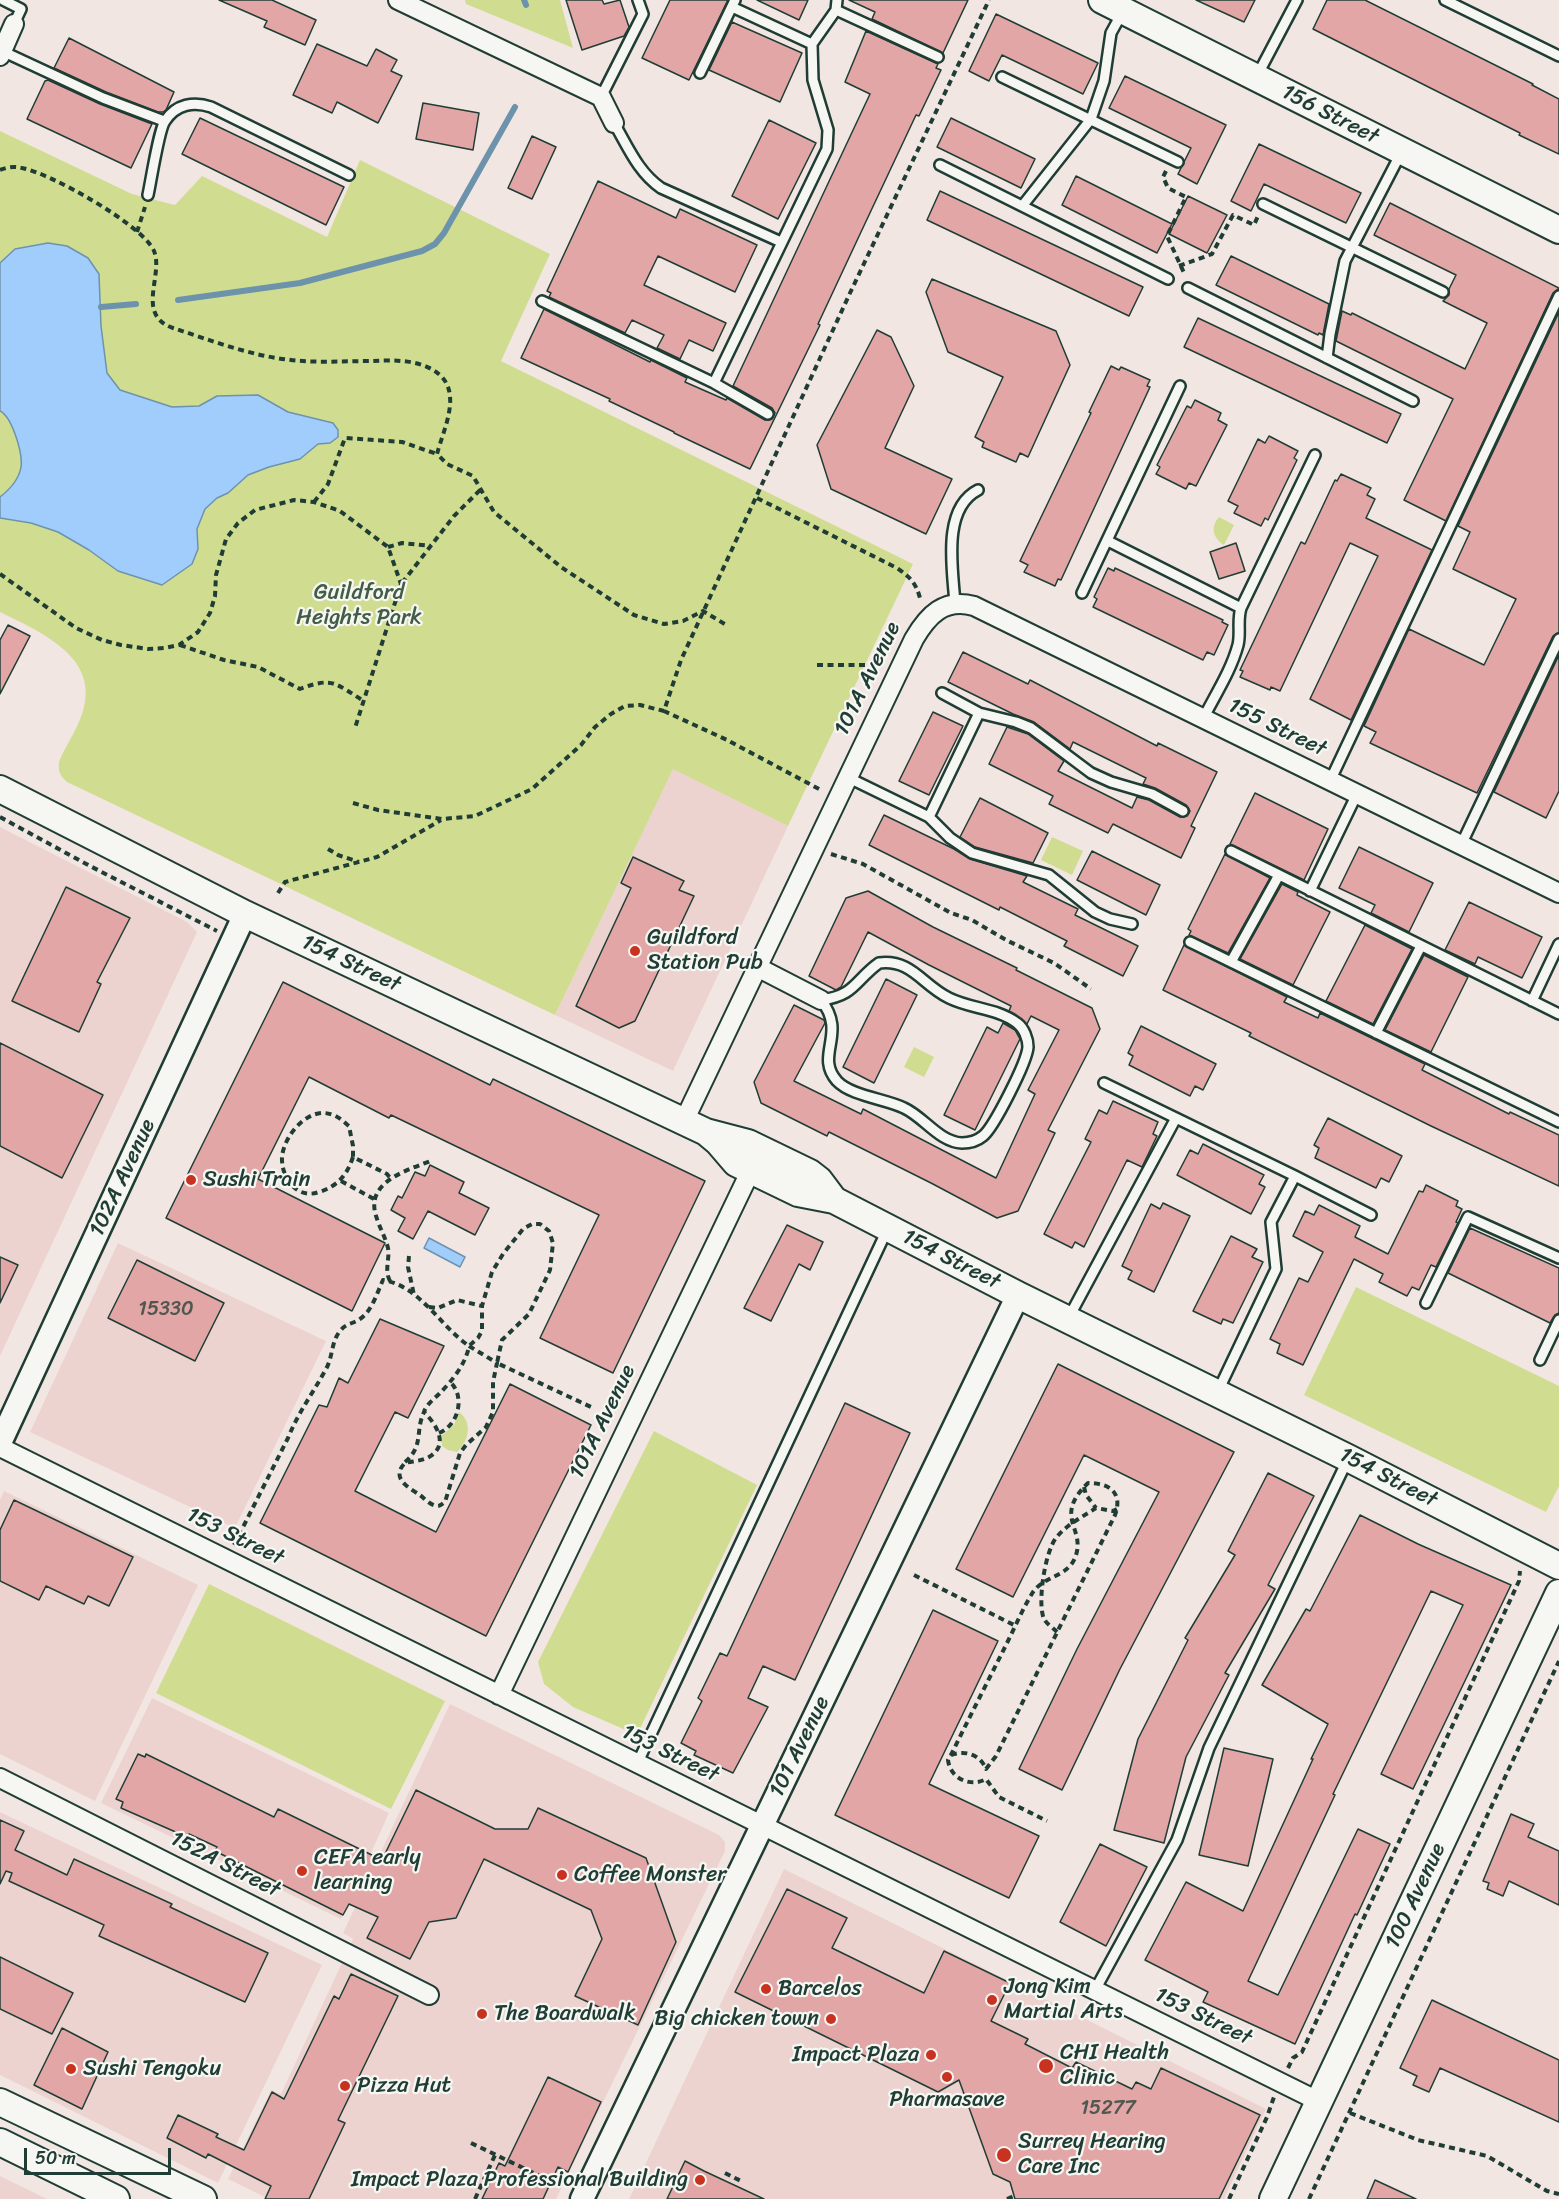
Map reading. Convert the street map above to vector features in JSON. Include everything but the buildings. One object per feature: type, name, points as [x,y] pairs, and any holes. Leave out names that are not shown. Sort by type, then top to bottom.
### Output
[{"type":"main road","name":"156 Street","points":[[1113,5],[1559,230]]},
{"type":"main road","name":"154 Street","points":[[0,789],[245,914],[695,1126],[748,1143],[810,1173],[819,1180],[834,1200]]},
{"type":"main road","name":"154 Street","points":[[695,1126],[736,1163],[798,1193],[834,1200],[1067,1320],[1348,1458],[1559,1566]]},
{"type":"main road","name":"100 Avenue","points":[[1274,2199],[1559,1593]]},
{"type":"main road","points":[[0,2102],[203,2199]]},
{"type":"main road","points":[[0,2142],[116,2199]]},
{"type":"street","points":[[398,0],[601,97],[614,123]]},
{"type":"street","points":[[1,54],[14,24]]},
{"type":"street","name":"155 Street","points":[[955,604],[974,606],[1559,893]]},
{"type":"street","name":"101A Avenue","points":[[695,1126],[757,967],[920,629],[937,609],[955,604]]},
{"type":"street","name":"102A Avenue","points":[[0,1445],[245,914]]},
{"type":"street","points":[[757,967],[821,1000]]},
{"type":"street","name":"101A Avenue","points":[[499,1695],[751,1170]]},
{"type":"street","name":"101 Avenue","points":[[582,2198],[1018,1295]]},
{"type":"street","name":"153 Street","points":[[0,1445],[1320,2102]]},
{"type":"street","name":"152A Street","points":[[0,1778],[429,1995]]},
{"type":"lane","points":[[3,0],[21,9],[14,24]]},
{"type":"lane","points":[[601,97],[643,14],[638,0]]},
{"type":"lane","points":[[1256,78],[1297,0]]},
{"type":"lane","points":[[1445,0],[1559,56]]},
{"type":"lane","points":[[700,73],[733,4],[812,44]]},
{"type":"lane","points":[[714,383],[827,149],[829,138],[813,80],[812,44],[836,5],[938,57]]},
{"type":"lane","points":[[1023,206],[1091,119],[1104,81],[1113,5]]},
{"type":"lane","points":[[1,54],[164,122]]},
{"type":"lane","points":[[1002,77],[1175,161]]},
{"type":"lane","points":[[148,195],[164,122],[175,111],[190,103],[201,103],[349,175]]},
{"type":"lane","points":[[614,123],[640,170],[649,180],[661,188],[782,242]]},
{"type":"lane","points":[[1327,358],[1344,267],[1352,246],[1402,151]]},
{"type":"lane","points":[[939,165],[1168,279]]},
{"type":"lane","points":[[1263,205],[1352,246],[1443,292]]},
{"type":"lane","points":[[1188,288],[1413,400]]},
{"type":"lane","points":[[1330,781],[1559,297]]},
{"type":"lane","points":[[542,301],[714,383],[768,414]]},
{"type":"lane","points":[[1082,593],[1180,386]]},
{"type":"lane","points":[[1203,719],[1235,654],[1240,634],[1241,608],[1315,455]]},
{"type":"lane","points":[[955,604],[953,528],[962,505],[972,493],[978,490]]},
{"type":"lane","points":[[1108,541],[1241,608]]},
{"type":"lane","points":[[1461,845],[1559,639]]},
{"type":"lane","points":[[942,693],[979,713],[1016,722],[1030,728],[1091,773],[1111,782],[1152,794],[1183,811]]},
{"type":"lane","points":[[929,817],[979,713]]},
{"type":"lane","points":[[847,777],[929,817],[950,838],[972,853],[1049,875],[1088,908],[1110,919],[1132,924]]},
{"type":"lane","points":[[1310,891],[1357,794]]},
{"type":"lane","points":[[1231,851],[1559,1014]]},
{"type":"lane","points":[[1232,962],[1279,875]]},
{"type":"lane","points":[[1190,942],[1559,1122]]},
{"type":"lane","points":[[1532,1001],[1559,944]]},
{"type":"lane","points":[[1376,1033],[1420,946]]},
{"type":"lane","points":[[879,963],[895,963],[908,967],[942,995],[963,1004],[1001,1014],[1019,1024],[1027,1039],[1028,1050],[1011,1090],[990,1127],[981,1138],[968,1143],[959,1143],[946,1139],[904,1107],[845,1087],[837,1080],[828,1062],[833,1022],[829,1010],[821,1000],[845,995],[857,985],[868,970],[879,963]]},
{"type":"lane","points":[[1104,1083],[1371,1215]]},
{"type":"lane","points":[[1067,1320],[1176,1118]]},
{"type":"lane","points":[[1217,1393],[1276,1269],[1271,1222],[1295,1176]]},
{"type":"lane","points":[[1426,1303],[1468,1217],[1559,1258]]},
{"type":"lane","points":[[637,1764],[888,1228]]},
{"type":"lane","points":[[1540,1360],[1559,1320]]},
{"type":"lane","points":[[1095,1990],[1177,1840],[1209,1748],[1348,1458]]},
{"type":"path","points":[[664,711],[681,660],[850,293],[989,0]]},
{"type":"path","points":[[1175,161],[1163,177],[1168,188],[1186,197],[1167,236],[1181,266],[1212,254],[1233,215],[1254,225],[1263,205]]},
{"type":"path","points":[[0,170],[9,166],[21,167],[41,174],[88,197],[137,232],[154,249],[156,263],[152,301],[157,316],[169,327],[251,352],[288,360],[319,362],[397,360],[418,363],[440,375],[448,386],[451,409],[437,454]]},
{"type":"path","points":[[137,232],[148,195]]},
{"type":"path","points":[[314,502],[328,484],[345,438],[402,442],[437,454],[447,464],[473,476],[494,512],[561,567],[634,615],[664,624],[683,621],[704,611]]},
{"type":"path","points":[[355,728],[401,584],[454,516],[480,490]]},
{"type":"path","points":[[757,498],[897,568],[910,577],[917,587],[920,598]]},
{"type":"path","points":[[179,645],[198,632],[210,613],[215,597],[216,576],[226,539],[238,523],[255,510],[294,500],[314,502],[340,511],[388,547],[401,584]]},
{"type":"path","points":[[388,547],[402,543],[431,546]]},
{"type":"path","points":[[0,574],[75,628],[102,640],[148,649],[179,645],[224,660],[258,667],[300,689],[322,681],[333,683],[364,701]]},
{"type":"path","points":[[704,611],[728,626]]},
{"type":"path","points":[[817,665],[876,665]]},
{"type":"path","points":[[354,803],[378,810],[442,819],[475,816],[532,789],[581,745],[595,727],[611,714],[625,706],[640,705],[664,711],[727,740],[819,789]]},
{"type":"path","points":[[0,817],[208,927]]},
{"type":"path","points":[[278,893],[285,882],[376,857],[442,819]]},
{"type":"path","points":[[328,849],[360,862]]},
{"type":"path","points":[[831,854],[863,864],[951,913],[972,920],[1006,940],[1054,963],[1091,989]]},
{"type":"path","points":[[376,857],[383,860]]},
{"type":"path","points":[[322,1113],[332,1114],[349,1126],[353,1146],[352,1157],[346,1174],[340,1181],[325,1190],[309,1195],[294,1188],[288,1182],[283,1170],[282,1157],[292,1133],[299,1124],[311,1116],[322,1113]]},
{"type":"path","points":[[352,1157],[387,1174],[391,1179]]},
{"type":"path","points":[[390,1281],[387,1275],[388,1250],[375,1215],[373,1205],[375,1199],[391,1179],[416,1165],[433,1160]]},
{"type":"path","points":[[340,1181],[375,1199]]},
{"type":"path","points":[[532,1224],[540,1224],[549,1231],[553,1243],[550,1270],[529,1314],[502,1340],[494,1382],[493,1412],[486,1427],[466,1445],[460,1454],[445,1502],[440,1506],[434,1505],[406,1488],[399,1472],[405,1462],[411,1458],[418,1444],[424,1408],[450,1382],[464,1362],[469,1346],[482,1331],[482,1306],[492,1272],[523,1229],[532,1224]]},
{"type":"path","points":[[410,1256],[408,1267],[414,1295]]},
{"type":"path","points":[[234,1546],[295,1421],[327,1368],[334,1340],[341,1329],[350,1322],[360,1319],[376,1299],[383,1280],[390,1281],[414,1295],[469,1346],[497,1364],[591,1407]]},
{"type":"path","points":[[429,1307],[438,1308],[457,1300],[482,1306]]},
{"type":"path","points":[[439,1432],[451,1424],[459,1401],[458,1389],[450,1382]]},
{"type":"path","points":[[405,1462],[427,1458],[437,1448],[439,1432],[424,1412]]},
{"type":"path","points":[[986,1769],[996,1756],[1119,1506],[1110,1488],[1099,1483],[1088,1483],[1072,1503],[1072,1524],[1077,1543],[1075,1557],[1068,1569],[1034,1591],[951,1755],[948,1764],[957,1777],[970,1783],[982,1782],[986,1779]]},
{"type":"path","points":[[1084,1487],[1086,1495],[1096,1508],[1113,1511],[1117,1509]]},
{"type":"path","points":[[1058,1632],[1044,1619],[1042,1607],[1048,1551],[1055,1539],[1096,1508]]},
{"type":"path","points":[[1293,2058],[1298,2057],[1302,2052],[1514,1591],[1520,1571]]},
{"type":"path","points":[[914,1575],[1016,1626]]},
{"type":"path","points":[[1309,2199],[1559,1661]]},
{"type":"path","points":[[951,1755],[969,1753],[981,1761],[986,1769],[986,1779],[999,1797],[1047,1821]]},
{"type":"path","points":[[1229,2199],[1268,2117],[1269,2106]]},
{"type":"path","points":[[1350,2113],[1418,2140],[1487,2156],[1547,2191],[1559,2194]]},
{"type":"path","points":[[471,2143],[582,2198]]},
{"type":"path","points":[[475,2199],[495,2155]]},
{"type":"path","points":[[725,2173],[741,2181]]},
{"type":"path","points":[[1007,2199],[1014,2196]]},
{"type":"shaded area","points":[[673,768],[788,826],[673,1071],[555,1015]]},
{"type":"shaded area","points":[[0,827],[187,922],[197,932],[0,1356]]},
{"type":"shaded area","points":[[118,1243],[326,1341],[235,1528],[30,1432]]},
{"type":"shaded area","points":[[4,1491],[198,1585],[95,1801],[0,1754],[0,1500]]},
{"type":"shaded area","points":[[152,1698],[389,1813],[341,1919],[101,1803]]},
{"type":"shaded area","name":"The Boardwalk","points":[[450,1704],[719,1835],[725,1842],[725,1851],[556,2199],[269,2199],[228,2179],[271,2090],[281,2094],[353,1939],[343,1933]]},
{"type":"shaded area","points":[[0,1812],[322,1965],[218,2183],[0,2075]]},
{"type":"shaded area","name":"Impact Plaza","points":[[784,1869],[1266,2109],[1224,2199],[629,2199]]},
{"type":"shaded area","points":[[0,2176],[47,2199],[0,2199]]},
{"type":"green space","points":[[465,0],[560,0],[573,48],[466,4]]},
{"type":"green space","name":"Guildford Heights Park","points":[[0,131],[132,194],[175,205],[202,176],[327,237],[360,160],[550,254],[501,361],[913,564],[788,826],[673,769],[555,1015],[67,782],[60,773],[59,762],[84,707],[86,689],[82,673],[61,647],[0,612]]},
{"type":"green space","points":[[1219,517],[1234,525],[1224,545],[1217,539],[1214,532],[1214,525]]},
{"type":"green space","points":[[1052,837],[1083,851],[1072,875],[1041,860]]},
{"type":"green space","points":[[914,1047],[934,1057],[924,1077],[904,1067]]},
{"type":"green space","points":[[1356,1287],[1559,1386],[1559,1486],[1546,1512],[1304,1395]]},
{"type":"green space","points":[[459,1412],[466,1421],[468,1432],[457,1452],[442,1446],[442,1435],[454,1425]]},
{"type":"green space","points":[[654,1431],[757,1485],[637,1735],[573,1707],[544,1684],[538,1662]]},
{"type":"green space","points":[[209,1584],[445,1701],[391,1809],[156,1693]]},
{"type":"water","points":[[48,243],[67,246],[88,258],[99,274],[101,326],[107,373],[120,390],[172,407],[199,406],[217,396],[258,395],[288,412],[333,423],[338,430],[338,437],[330,443],[318,444],[300,459],[248,475],[228,493],[217,498],[205,509],[197,529],[198,549],[192,564],[162,585],[118,571],[89,550],[58,532],[31,523],[0,518],[0,497],[16,480],[21,461],[9,420],[0,411],[0,263],[15,249]]},
{"type":"water","points":[[429,1238],[465,1257],[460,1267],[424,1248]]},
{"type":"waterway","points":[[524,0],[526,5]]},
{"type":"waterway","points":[[178,300],[300,283],[422,251],[435,244],[444,233],[515,107]]},
{"type":"waterway","points":[[101,307],[136,304]]},
{"type":"place","name":"Guildford Station Pub","points":[[635,951]]},
{"type":"place","name":"Sushi Train","points":[[191,1180]]},
{"type":"place","name":"CEFA early learning","points":[[302,1871]]},
{"type":"place","name":"Coffee Monster","points":[[562,1875]]},
{"type":"place","name":"Barcelos","points":[[766,1989]]},
{"type":"place","name":"Jong Kim Martial Arts","points":[[992,2000]]},
{"type":"place","name":"The Boardwalk","points":[[482,2014]]},
{"type":"place","name":"Big chicken town","points":[[831,2019]]},
{"type":"place","name":"Impact Plaza","points":[[931,2055]]},
{"type":"place","name":"CHI Health Clinic","points":[[1046,2066]]},
{"type":"place","name":"Sushi Tengoku","points":[[71,2069]]},
{"type":"place","name":"Pharmasave","points":[[947,2077]]},
{"type":"place","name":"Pizza Hut","points":[[345,2086]]},
{"type":"place","name":"Surrey Hearing Care Inc","points":[[1004,2155]]},
{"type":"place","name":"Impact Plaza Professional Building","points":[[700,2180]]}]
